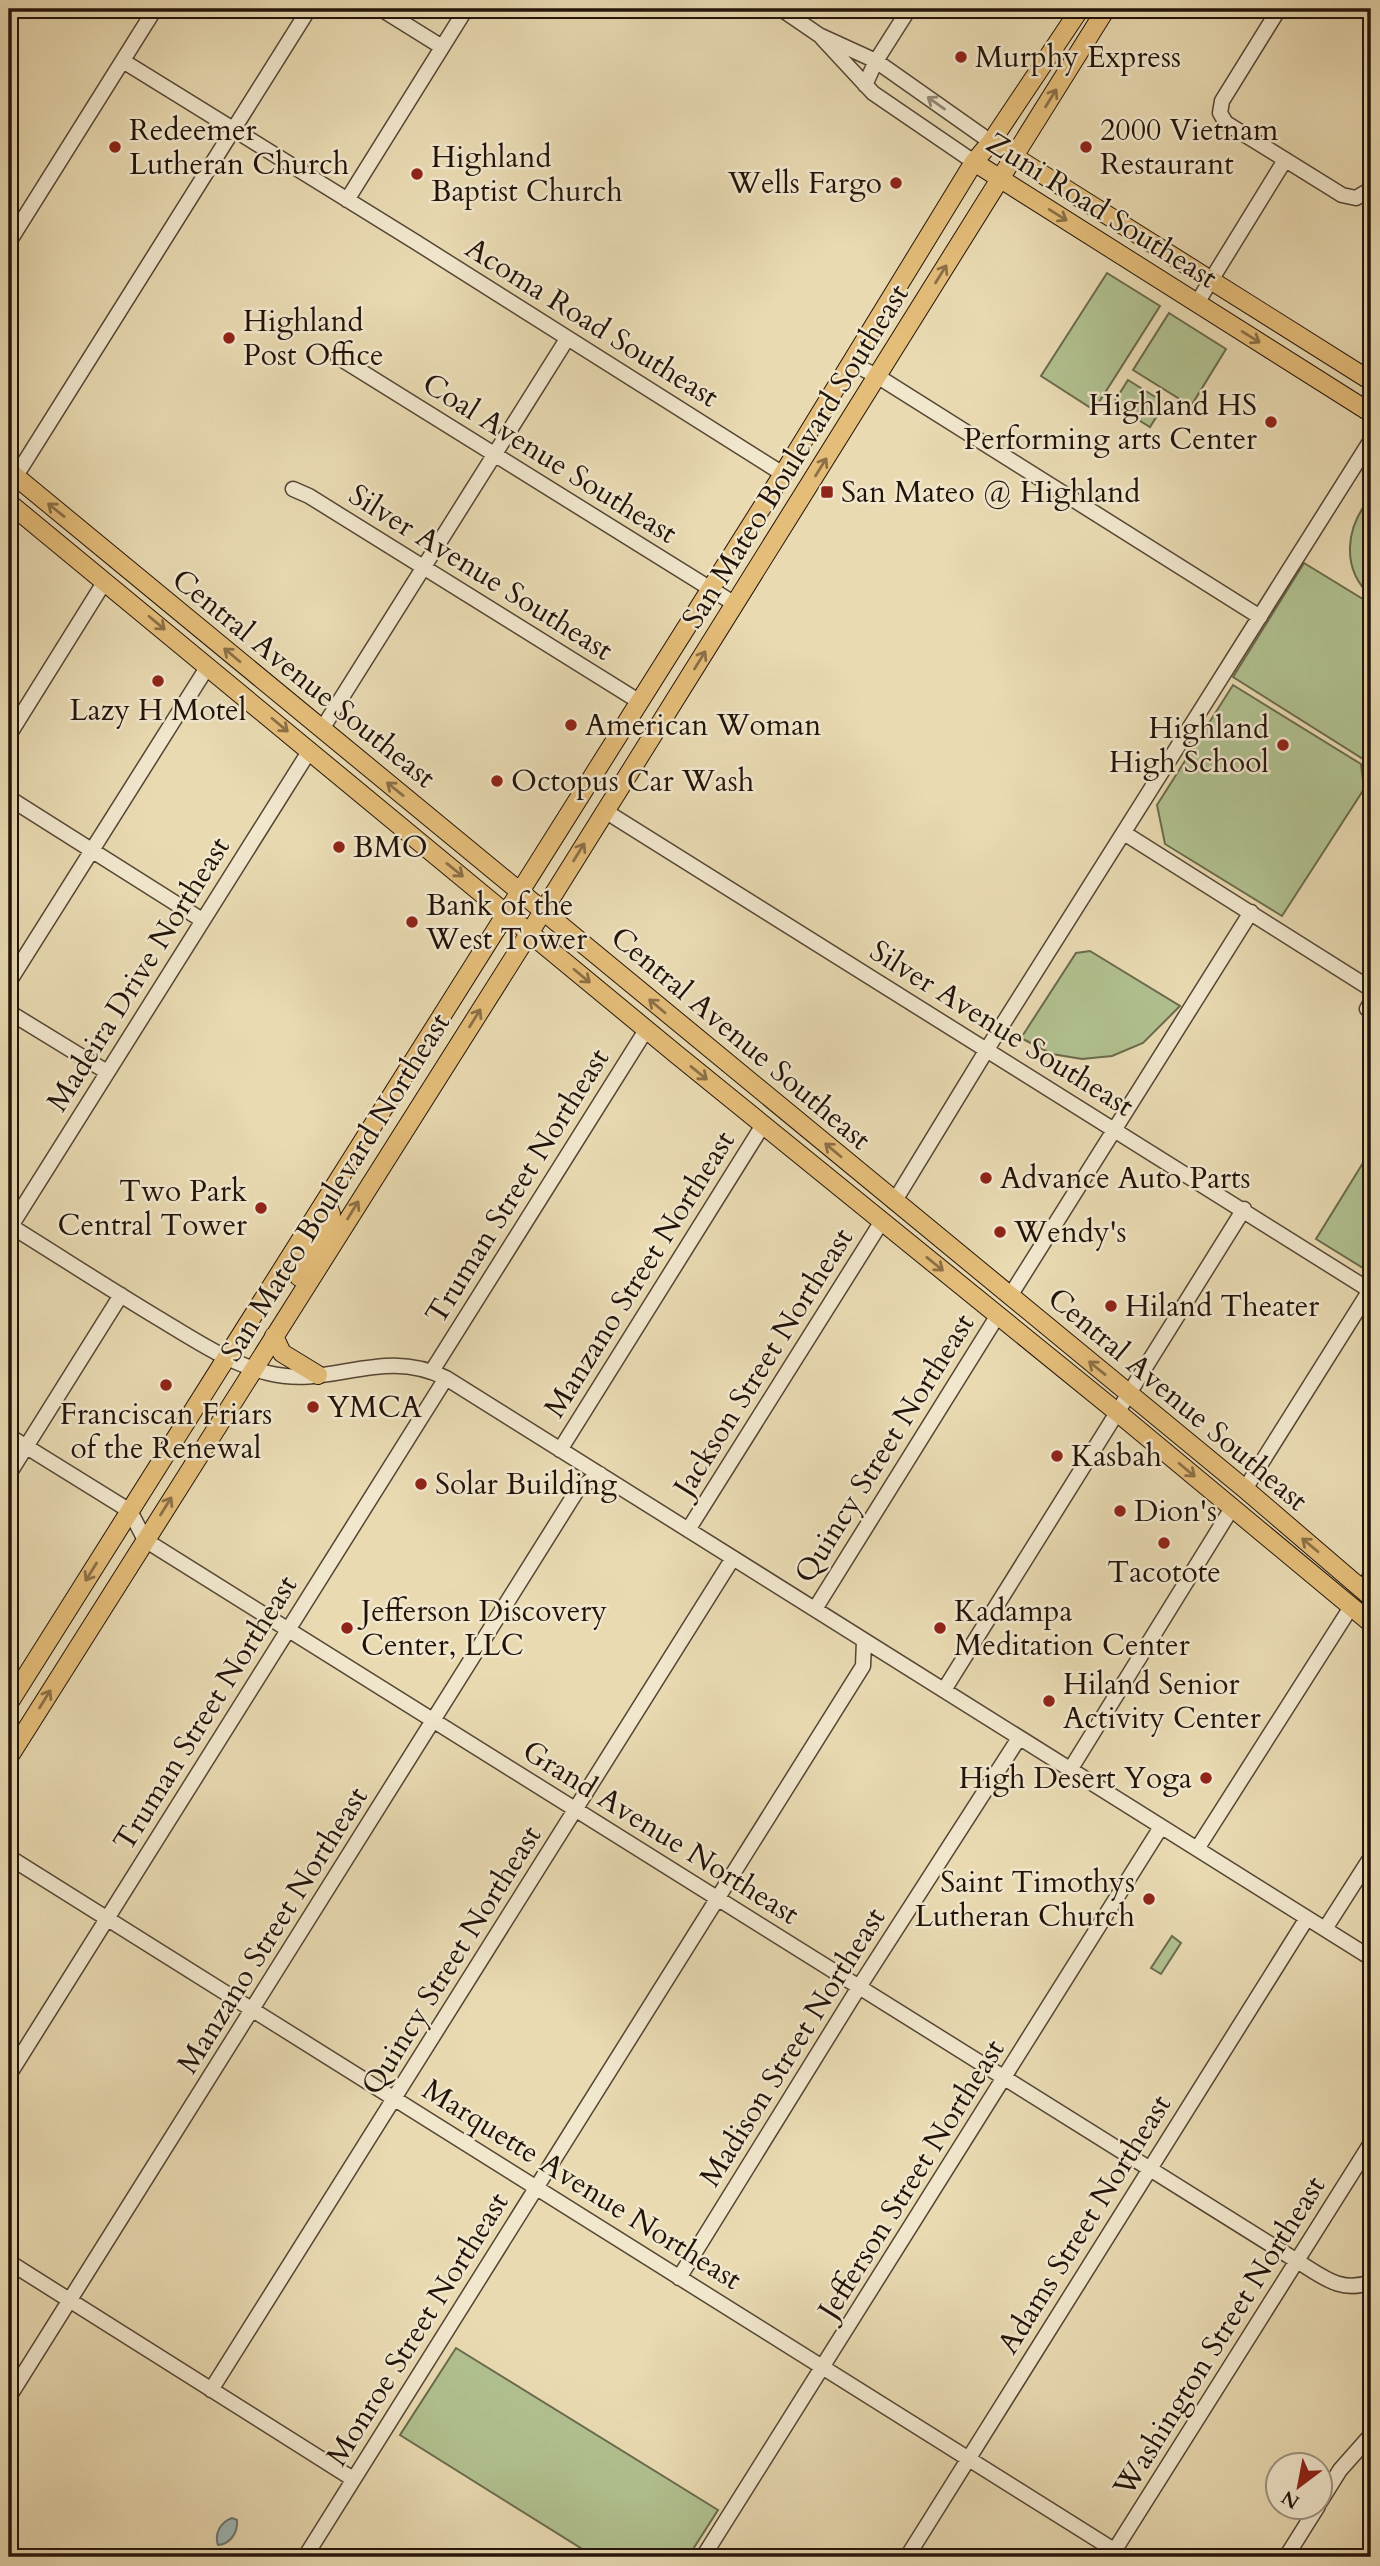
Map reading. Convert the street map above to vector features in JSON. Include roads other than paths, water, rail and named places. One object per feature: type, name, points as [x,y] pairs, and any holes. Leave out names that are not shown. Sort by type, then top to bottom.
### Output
[{"type":"main road","name":"San Mateo Boulevard Southeast","points":[[506,913],[783,474],[974,162],[991,142],[1080,9]]},
{"type":"main road","name":"San Mateo Boulevard Southeast","points":[[530,932],[1106,9]]},
{"type":"main road","name":"Zuni Road Southeast","points":[[991,142],[1371,381]]},
{"type":"main road","name":"Zuni Road Southeast","points":[[974,162],[1371,412]]},
{"type":"main road","name":"Central Avenue Southeast","points":[[11,479],[322,729],[894,1202],[1368,1587]]},
{"type":"main road","points":[[9,503],[646,1030],[998,1315],[1371,1623]]},
{"type":"main road","name":"San Mateo Boulevard Northeast","points":[[9,1703],[506,913]]},
{"type":"main road","name":"San Mateo Boulevard Northeast","points":[[9,1757],[530,932]]},
{"type":"main road","points":[[294,1303],[293,1289],[331,1214],[326,1200]]},
{"type":"main road","points":[[274,1336],[282,1353],[318,1375]]},
{"type":"street","points":[[9,242],[155,9]]},
{"type":"street","points":[[11,479],[309,9]]},
{"type":"street","points":[[381,9],[442,47]]},
{"type":"street","points":[[347,200],[466,9]]},
{"type":"street","name":"Zuni Road Southeast","points":[[781,9],[819,35],[876,61],[991,142]]},
{"type":"street","points":[[865,85],[876,61],[909,9]]},
{"type":"street","points":[[1279,9],[1222,101],[1220,113],[1226,123],[1342,195],[1356,198],[1371,189]]},
{"type":"street","name":"Zuni Road Southeast","points":[[819,35],[865,85],[908,118],[974,162]]},
{"type":"street","name":"Acoma Road Southeast","points":[[122,61],[783,474]]},
{"type":"street","points":[[1197,303],[1285,160]]},
{"type":"street","points":[[322,729],[567,339]]},
{"type":"street","name":"Coal Avenue Southeast","points":[[338,357],[735,604]]},
{"type":"street","points":[[851,363],[877,376],[1260,617]]},
{"type":"street","points":[[894,1202],[1371,440]]},
{"type":"street","name":"Silver Avenue Southeast","points":[[293,489],[309,496],[640,702]]},
{"type":"street","points":[[9,735],[105,581]]},
{"type":"street","points":[[9,982],[208,666]]},
{"type":"street","name":"Madeira Drive Northeast","points":[[10,1226],[310,750]]},
{"type":"street","points":[[9,798],[202,920]]},
{"type":"street","name":"Silver Avenue Southeast","points":[[605,811],[1371,1290]]},
{"type":"street","points":[[1124,833],[1371,989]]},
{"type":"street","points":[[1010,1296],[1251,912]]},
{"type":"street","points":[[9,1012],[107,1072]]},
{"type":"street","name":"Truman Street Northeast","points":[[9,2075],[289,1630],[646,1030]]},
{"type":"street","name":"Manzano Street Northeast","points":[[560,1450],[763,1125]]},
{"type":"street","points":[[944,1690],[1244,1209]]},
{"type":"street","name":"Jackson Street Northeast","points":[[688,1530],[882,1221]]},
{"type":"street","points":[[10,1226],[121,1296],[226,1357],[253,1368],[286,1376],[318,1375],[385,1364],[410,1366],[439,1375],[1371,1958]]},
{"type":"street","points":[[9,1242],[31,1239]]},
{"type":"street","points":[[1245,1489],[1371,1290]]},
{"type":"street","points":[[9,1474],[121,1296]]},
{"type":"street","name":"Quincy Street Northeast","points":[[815,1609],[998,1315]]},
{"type":"street","points":[[9,1436],[130,1511],[145,1540]]},
{"type":"street","name":"Manzano Street Northeast","points":[[578,1489],[579,1461]]},
{"type":"street","name":"Manzano Street Northeast","points":[[9,2397],[578,1489],[600,1474]]},
{"type":"street","points":[[1070,1770],[1233,1508]]},
{"type":"street","name":"Grand Avenue Northeast","points":[[145,1540],[1297,2261],[1332,2282],[1350,2287],[1371,2282]]},
{"type":"street","name":"Quincy Street Northeast","points":[[211,2390],[733,1558]]},
{"type":"street","points":[[1198,1850],[1351,1607]]},
{"type":"street","name":"Monroe Street Northeast","points":[[306,2557],[720,1899],[863,1666],[864,1641]]},
{"type":"street","points":[[863,1666],[874,1659],[890,1657]]},
{"type":"street","name":"Madison Street Northeast","points":[[679,2278],[859,1987],[1018,1738]]},
{"type":"street","name":"Jefferson Street Northeast","points":[[703,2557],[1161,1827]]},
{"type":"street","name":"Marquette Avenue Northeast","points":[[9,1857],[824,2367],[1117,2555]]},
{"type":"street","points":[[1325,1929],[1371,1857]]},
{"type":"street","name":"Adams Street Northeast","points":[[907,2557],[1307,1918]]},
{"type":"street","name":"Washington Street Northeast","points":[[1117,2555],[1371,2143]]},
{"type":"street","points":[[9,2262],[354,2479]]},
{"type":"street","points":[[1334,2480],[1371,2435]]},
{"type":"street","points":[[1286,2557],[1310,2520]]},
{"type":"water","points":[[232,2518],[237,2520],[235,2533],[230,2540],[218,2545],[219,2528]]},
{"type":"place","name":"Murphy Express","points":[[961,57]]},
{"type":"place","name":"Redeemer Lutheran Church","points":[[115,147]]},
{"type":"place","name":"2000 Vietnam Restaurant","points":[[1086,147]]},
{"type":"place","name":"Highland Baptist Church","points":[[417,174]]},
{"type":"place","name":"Wells Fargo","points":[[896,183]]},
{"type":"place","name":"Highland Post Office","points":[[229,338]]},
{"type":"place","name":"Highland HS Performing arts Center","points":[[1271,422]]},
{"type":"place","name":"San Mateo @ Highland","points":[[827,492]]},
{"type":"place","name":"Lazy H Motel","points":[[158,681]]},
{"type":"place","name":"American Woman","points":[[571,725]]},
{"type":"place","name":"Highland High School","points":[[1283,745]]},
{"type":"place","name":"Octopus Car Wash","points":[[497,781]]},
{"type":"place","name":"BMO","points":[[339,847]]},
{"type":"place","name":"Bank of the West Tower","points":[[412,922]]},
{"type":"place","name":"Advance Auto Parts","points":[[986,1178]]},
{"type":"place","name":"Two Park Central Tower","points":[[261,1208]]},
{"type":"place","name":"Wendy's","points":[[1000,1232]]},
{"type":"place","name":"Hiland Theater","points":[[1111,1306]]},
{"type":"place","name":"Franciscan Friars of the Renewal","points":[[166,1385]]},
{"type":"place","name":"YMCA","points":[[313,1407]]},
{"type":"place","name":"Kasbah","points":[[1057,1456]]},
{"type":"place","name":"Solar Building","points":[[421,1484]]},
{"type":"place","name":"Dion's","points":[[1120,1511]]},
{"type":"place","name":"Tacotote","points":[[1164,1543]]},
{"type":"place","name":"Jefferson Discovery Center, LLC","points":[[347,1628]]},
{"type":"place","name":"Kadampa Meditation Center","points":[[940,1628]]},
{"type":"place","name":"Hiland Senior Activity Center","points":[[1049,1701]]},
{"type":"place","name":"High Desert Yoga","points":[[1206,1778]]},
{"type":"place","name":"Saint Timothys Lutheran Church","points":[[1149,1899]]}]
